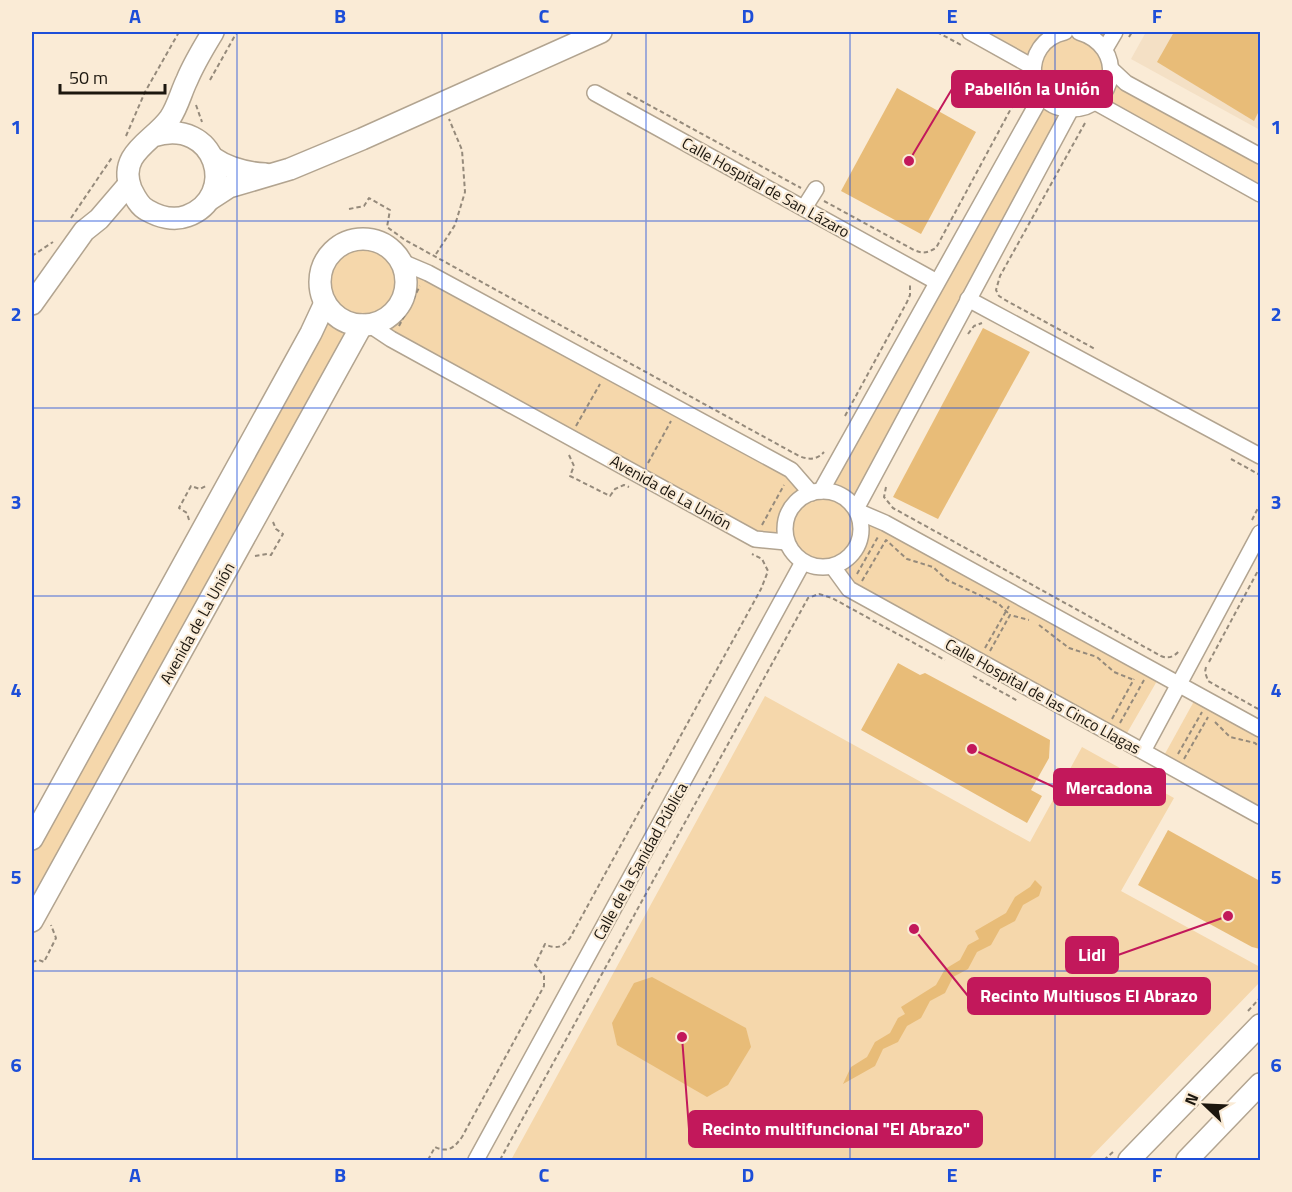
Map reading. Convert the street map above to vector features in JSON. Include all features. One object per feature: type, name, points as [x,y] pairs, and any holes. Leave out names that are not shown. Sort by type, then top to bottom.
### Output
[{"type":"main road","points":[[157,215],[144,209],[135,198],[129,184],[129,170],[133,155],[170,118],[213,32]]},
{"type":"main road","points":[[99,219],[126,210],[171,219],[186,217],[229,187],[290,169],[362,139],[601,32]]},
{"type":"main road","points":[[183,89],[184,110],[194,137]]},
{"type":"main road","points":[[153,136],[167,131],[181,132],[194,137],[206,146],[213,158],[216,179],[209,200]]},
{"type":"main road","points":[[213,158],[225,166],[254,173],[270,174],[290,169]]},
{"type":"main road","points":[[32,304],[84,231],[99,219],[129,184]]},
{"type":"main road","points":[[360,238],[378,241],[393,250],[402,262],[407,278],[405,293],[397,309],[386,319],[366,325],[344,321],[331,312],[325,303],[320,291],[320,277],[324,262],[333,249],[348,241],[360,238]]},
{"type":"main road","points":[[32,839],[325,303]]},
{"type":"main road","name":"Avenida de La Unión","points":[[32,921],[366,325]]},
{"type":"main road","points":[[1129,1161],[1260,1024]]},
{"type":"main road","points":[[1187,1161],[1260,1084]]},
{"type":"street","points":[[970,32],[1033,67]]},
{"type":"street","points":[[1065,32],[1043,35],[1041,46],[1035,56],[1033,77],[1041,95],[1060,107],[1071,109],[1095,102],[1104,93],[1111,69],[1105,49],[1089,34],[1079,32]]},
{"type":"street","points":[[1105,49],[1115,32]]},
{"type":"street","points":[[1111,69],[1126,82],[1260,156]]},
{"type":"street","name":"Calle Hospital de San Lázaro","points":[[595,93],[938,282]]},
{"type":"street","points":[[856,510],[861,532],[858,544],[844,562],[833,567],[820,568],[803,562],[791,551],[786,542],[784,530],[786,518],[792,507],[800,499],[816,492],[832,455],[922,310],[1041,95]]},
{"type":"street","points":[[1095,102],[1260,194]]},
{"type":"street","points":[[856,510],[880,480],[953,327],[1071,109]]},
{"type":"street","points":[[804,208],[814,192]]},
{"type":"street","points":[[402,262],[428,273],[791,470],[816,492],[841,496],[856,510],[885,523],[1145,669],[1180,684],[1260,729]]},
{"type":"street","points":[[968,299],[1260,456]]},
{"type":"street","name":"Avenida de La Unión","points":[[366,325],[567,443],[751,545],[786,542]]},
{"type":"street","points":[[1143,751],[1180,684],[1255,529]]},
{"type":"street","name":"Calle de la Sanidad Pública","points":[[477,1161],[803,562]]},
{"type":"street","name":"Calle Hospital de las Cinco Llagas","points":[[833,567],[855,587],[1112,729],[1143,751],[1177,765],[1260,816]]},
{"type":"path","points":[[125,136],[145,92],[179,32]]},
{"type":"path","points":[[210,80],[237,32]]},
{"type":"path","points":[[937,32],[963,46]]},
{"type":"path","points":[[1126,43],[1132,32]]},
{"type":"path","points":[[625,91],[814,192],[923,254],[936,248],[1023,87]]},
{"type":"path","points":[[1007,301],[999,296],[996,290],[1000,276],[1086,121]]},
{"type":"path","points":[[68,223],[114,154]]},
{"type":"path","points":[[349,209],[363,206],[369,198],[390,210],[387,227],[405,240],[799,456],[808,460],[832,455]]},
{"type":"path","points":[[32,256],[56,240]]},
{"type":"path","points":[[939,242],[954,252]]},
{"type":"path","points":[[392,339],[436,255]]},
{"type":"path","points":[[984,268],[1000,276]]},
{"type":"path","points":[[842,422],[907,302],[910,285],[905,279]]},
{"type":"path","points":[[907,302],[922,310]]},
{"type":"path","points":[[953,327],[967,334],[974,326],[983,322]]},
{"type":"path","points":[[615,355],[567,443],[573,466],[570,476],[610,496],[615,489],[638,483],[686,394]]},
{"type":"path","points":[[428,1161],[435,1148],[442,1151],[449,1150],[462,1137],[544,986],[544,976],[535,965],[545,944],[556,948],[564,946],[570,938],[761,589],[768,571],[751,545],[799,456]]},
{"type":"path","points":[[880,480],[884,497],[893,508],[1023,580],[1165,658],[1174,656],[1182,647]]},
{"type":"path","points":[[1255,529],[1260,504]]},
{"type":"path","points":[[855,587],[893,508]]},
{"type":"path","points":[[841,603],[855,587],[886,540],[907,559],[933,567],[947,580],[986,597],[1010,615],[1034,622],[1069,648],[1097,657],[1114,672],[1134,680]]},
{"type":"path","points":[[1260,567],[1206,667],[1206,677],[1216,686],[1260,710]]},
{"type":"path","points":[[983,659],[1023,580]]},
{"type":"path","points":[[500,1161],[808,598],[819,594],[841,603],[951,664]]},
{"type":"path","points":[[1010,615],[971,675],[1027,705]]},
{"type":"path","points":[[1112,729],[1134,680],[1158,654]]},
{"type":"path","points":[[1112,729],[1145,669]]},
{"type":"path","points":[[1177,765],[1216,686]]},
{"type":"path","points":[[1177,765],[1209,715],[1230,737],[1255,743],[1260,748]]},
{"type":"shaded area","points":[[970,32],[1037,32],[1049,38],[1065,32],[1115,32],[1105,49],[1111,69],[1260,156],[1260,194],[1095,102],[1071,109],[857,511],[1161,674],[1123,740],[849,589],[833,567],[818,567],[799,559],[786,542],[755,539],[370,325],[32,921],[32,839],[323,300],[322,274],[332,252],[341,244],[352,239],[364,238],[378,241],[392,250],[402,262],[822,491],[1041,95],[1033,77]]},
{"type":"shaded area","points":[[1146,32],[1260,32],[1260,130],[1131,59]]},
{"type":"shaded area","points":[[1198,694],[1260,729],[1260,816],[1161,761]]},
{"type":"shaded area","points":[[765,696],[1030,842],[1082,747],[1174,798],[1121,891],[1260,967],[1260,982],[1088,1160],[511,1160]]},
{"type":"building","points":[[1174,32],[1260,32],[1260,109],[1254,121],[1157,62]]},
{"type":"building","points":[[897,88],[976,132],[921,234],[841,191]]},
{"type":"building","points":[[983,328],[1030,352],[938,519],[893,497]]},
{"type":"building","points":[[898,663],[920,675],[925,673],[1050,740],[1049,758],[1031,790],[1042,796],[1027,823],[861,730]]},
{"type":"building","points":[[1168,830],[1260,881],[1260,949],[1252,947],[1138,885]]},
{"type":"building","points":[[1035,880],[1042,887],[1039,896],[1023,905],[1015,921],[1000,929],[991,945],[977,952],[968,969],[953,977],[945,993],[930,1001],[921,1018],[907,1026],[898,1042],[883,1049],[875,1066],[843,1084],[851,1067],[867,1057],[875,1042],[890,1033],[898,1018],[905,1014],[901,1007],[936,985],[945,969],[960,960],[968,945],[979,939],[975,931],[1006,913],[1015,897],[1030,887]]},
{"type":"building","points":[[652,977],[746,1028],[751,1047],[728,1085],[707,1097],[617,1045],[612,1023],[634,983]]},
{"type":"place","name":"Pabellón la Unión","points":[[909,161]]},
{"type":"place","name":"Mercadona","points":[[972,749]]},
{"type":"place","name":"Lidl","points":[[1228,916]]},
{"type":"place","name":"Recinto Multiusos El Abrazo","points":[[914,929]]},
{"type":"place","name":"Recinto multifuncional \"El Abrazo\"","points":[[682,1037]]}]
